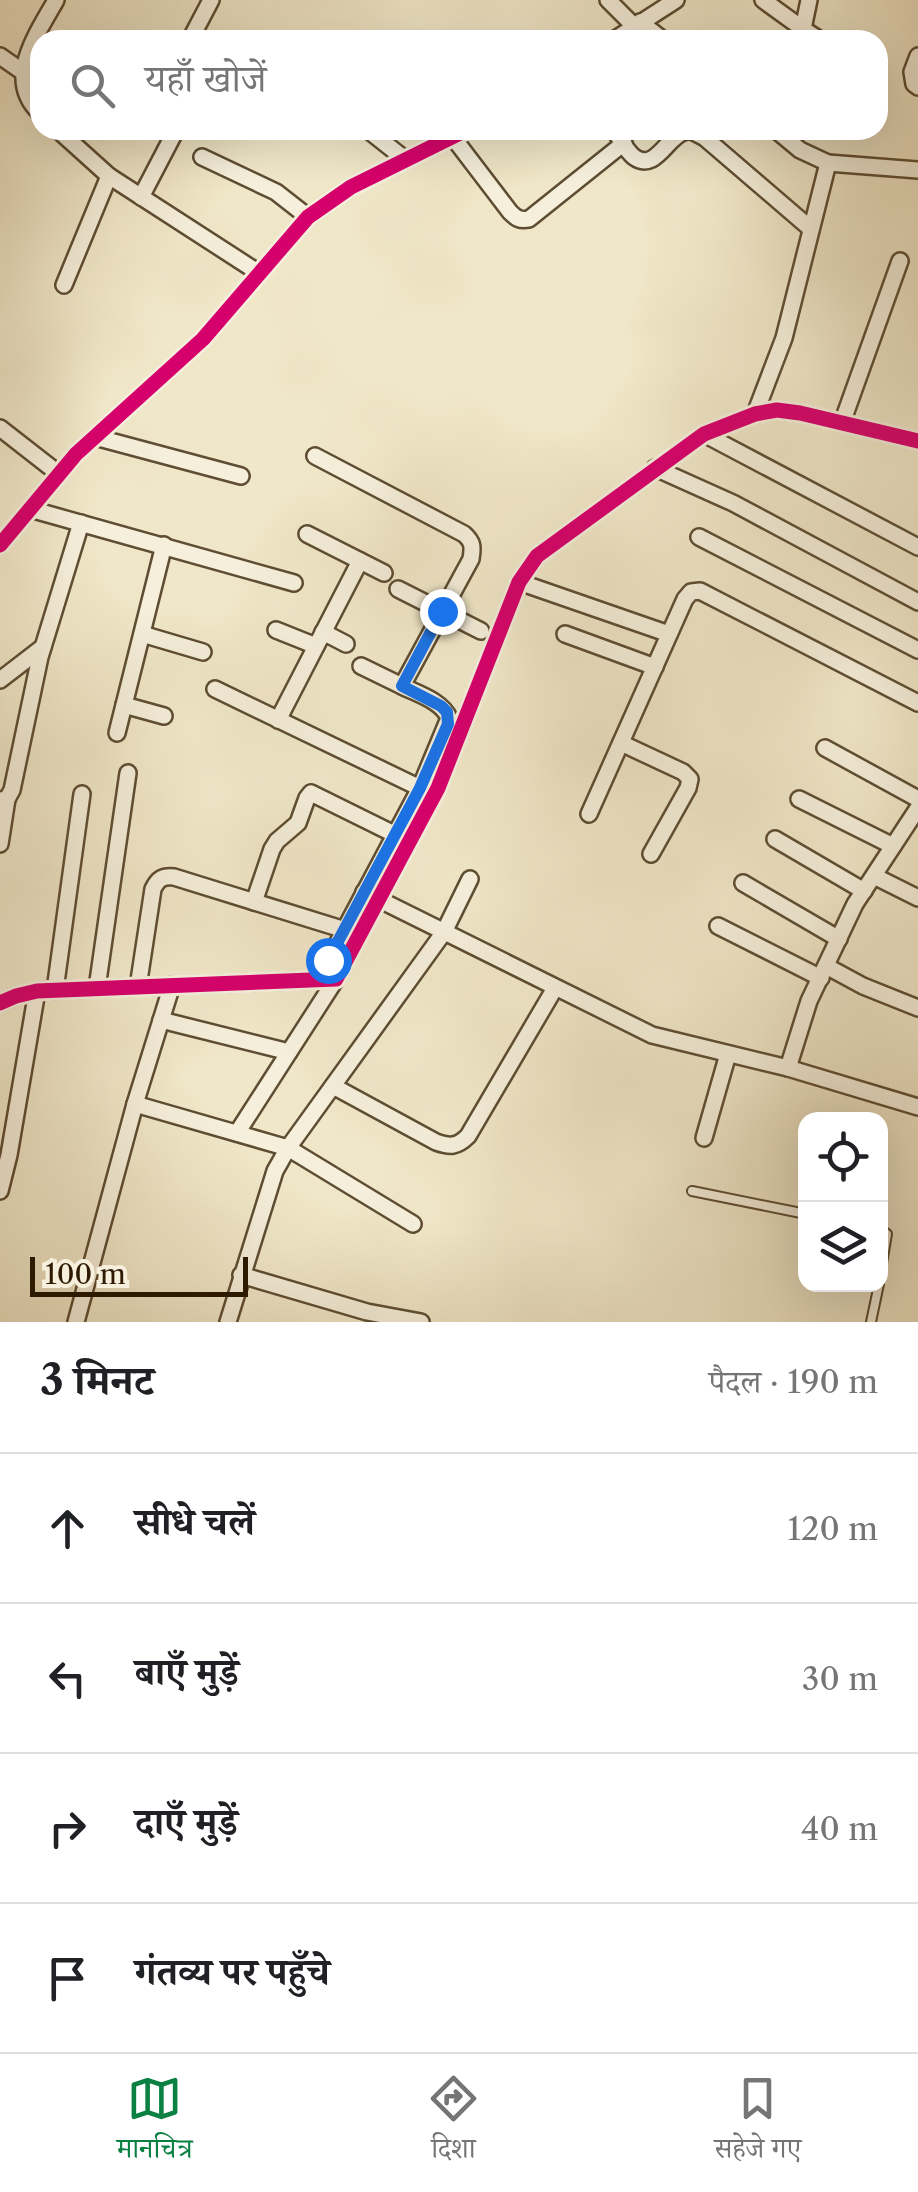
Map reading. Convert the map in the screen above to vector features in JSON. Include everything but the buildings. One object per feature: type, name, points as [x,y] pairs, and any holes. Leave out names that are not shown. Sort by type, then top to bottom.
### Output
[{"type":"street","points":[[40,30],[56,0]]},
{"type":"street","points":[[195,30],[211,0]]},
{"type":"street","points":[[608,0],[647,30]]},
{"type":"street","points":[[628,30],[676,0]]},
{"type":"street","points":[[762,0],[803,29],[808,0]]},
{"type":"street","points":[[30,47],[23,72],[30,101]]},
{"type":"street","points":[[0,56],[23,72]]},
{"type":"street","points":[[918,56],[912,72],[918,87]]},
{"type":"street","points":[[69,140],[109,176],[258,273]]},
{"type":"street","points":[[141,197],[171,140]]},
{"type":"street","points":[[381,140],[406,160]]},
{"type":"street","points":[[0,544],[95,437],[204,339],[308,217],[352,187],[445,140]]},
{"type":"street","points":[[464,140],[510,212],[523,220],[616,140]]},
{"type":"street","points":[[621,140],[632,155],[646,161],[673,140]]},
{"type":"street","points":[[706,140],[812,229]]},
{"type":"street","points":[[788,140],[828,163],[918,170]]},
{"type":"street","points":[[202,157],[276,192],[308,217]]},
{"type":"street","points":[[755,414],[784,338],[828,163]]},
{"type":"street","points":[[64,285],[109,176]]},
{"type":"street","points":[[842,423],[900,260]]},
{"type":"street","points":[[328,960],[438,788],[519,582],[544,549],[704,434],[755,414],[778,410],[800,413],[918,441]]},
{"type":"street","points":[[0,428],[59,474]]},
{"type":"street","points":[[704,434],[918,547]]},
{"type":"street","points":[[95,437],[241,476]]},
{"type":"street","points":[[315,456],[470,539],[471,558],[402,686]]},
{"type":"street","points":[[656,468],[733,504],[918,602]]},
{"type":"street","points":[[30,509],[294,583]]},
{"type":"street","points":[[0,844],[3,799],[12,790],[44,647],[80,522]]},
{"type":"street","points":[[307,534],[384,573]]},
{"type":"street","points":[[700,538],[918,650]]},
{"type":"street","points":[[117,733],[164,545]]},
{"type":"street","points":[[278,720],[360,561]]},
{"type":"street","points":[[519,582],[670,634]]},
{"type":"street","points":[[398,589],[481,630]]},
{"type":"street","points":[[589,814],[691,592],[700,592],[918,703]]},
{"type":"street","points":[[276,630],[346,644]]},
{"type":"street","points":[[142,634],[204,652]]},
{"type":"street","points":[[565,634],[655,667]]},
{"type":"street","points":[[0,680],[44,647]]},
{"type":"street","points":[[237,1133],[336,978],[394,834],[420,788],[449,718],[441,706],[361,666]]},
{"type":"street","points":[[215,690],[420,788]]},
{"type":"street","points":[[124,705],[164,716]]},
{"type":"street","points":[[621,744],[683,772],[690,779],[651,854]]},
{"type":"street","points":[[825,748],[918,798]]},
{"type":"street","points":[[97,988],[128,773]]},
{"type":"street","points":[[56,990],[82,794]]},
{"type":"street","points":[[254,902],[276,841],[298,823],[312,794],[394,834]]},
{"type":"street","points":[[799,798],[893,846]]},
{"type":"street","points":[[788,1068],[809,1001],[839,938],[864,891],[918,808]]},
{"type":"street","points":[[775,839],[864,891]]},
{"type":"street","points":[[138,986],[153,889],[165,876],[345,930]]},
{"type":"street","points":[[874,876],[918,898]]},
{"type":"street","points":[[228,1322],[275,1171],[444,932],[470,879]]},
{"type":"street","points":[[743,883],[839,938]]},
{"type":"street","points":[[372,896],[652,1035],[788,1068],[918,1108]]},
{"type":"street","points":[[718,926],[918,1008]]},
{"type":"street","points":[[0,1003],[37,991],[336,978]]},
{"type":"street","points":[[76,1322],[172,985]]},
{"type":"street","points":[[332,1086],[436,1142],[459,1145],[555,988]]},
{"type":"street","points":[[0,1191],[37,991]]},
{"type":"street","points":[[161,1020],[289,1052]]},
{"type":"street","points":[[704,1138],[728,1054]]},
{"type":"street","points":[[135,1104],[288,1148],[413,1224]]},
{"type":"street","points":[[241,1275],[366,1317],[421,1322]]},
{"type":"lane","points":[[692,1191],[798,1212]]},
{"type":"lane","points":[[871,1322],[877,1292]]},
{"type":"cycle path","points":[[0,545],[76,454],[203,339],[308,217],[351,187],[446,140]]},
{"type":"cycle path","points":[[0,1003],[37,991],[336,979],[438,788],[519,582],[537,556],[704,434],[755,414],[777,410],[800,413],[918,441]]},
{"type":"route","points":[[328,960],[420,788],[448,724],[447,712],[441,706],[402,686],[442,611]]}]
